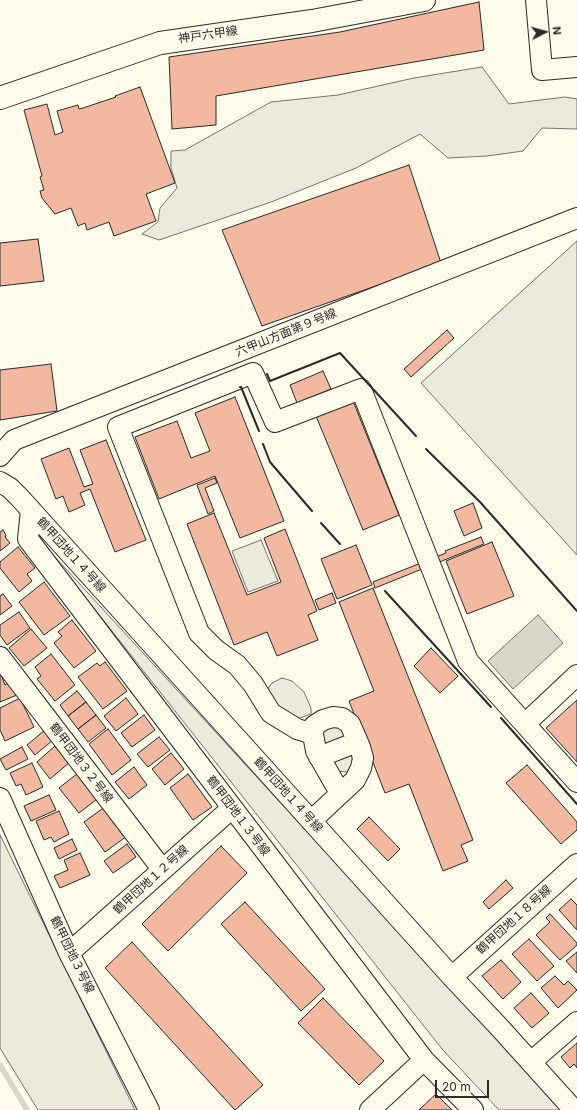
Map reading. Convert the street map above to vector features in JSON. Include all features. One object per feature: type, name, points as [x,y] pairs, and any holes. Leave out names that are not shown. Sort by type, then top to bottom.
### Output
[{"type":"main road","name":"神戸六甲線","points":[[0,98],[160,43],[312,21],[424,0]]},
{"type":"street","points":[[536,0],[542,70],[577,67]]},
{"type":"street","name":"六甲山方面第９号線","points":[[0,456],[14,440],[577,218]]},
{"type":"street","points":[[313,734],[297,729],[271,713],[253,684],[237,665],[216,650],[199,633],[118,427],[253,373],[275,422],[361,389],[468,661],[577,782]]},
{"type":"street","name":"鶴甲団地１４号線","points":[[0,482],[10,488],[31,510],[452,977],[532,1062],[574,1110]]},
{"type":"street","name":"鶴甲団地１３号線","points":[[31,510],[28,539],[424,1060],[472,1110]]},
{"type":"street","name":"鶴甲団地３２号線","points":[[0,657],[162,869]]},
{"type":"street","points":[[525,724],[577,675]]},
{"type":"street","points":[[311,821],[355,780],[361,768],[362,758],[360,747],[350,724],[342,718],[333,717],[323,720],[314,726],[313,734],[316,751],[319,758],[340,793]]},
{"type":"street","points":[[319,758],[347,746]]},
{"type":"street","name":"鶴甲団地３号線","points":[[0,798],[69,953],[150,1110]]},
{"type":"street","name":"鶴甲団地１２号線","points":[[69,953],[232,808]]},
{"type":"street","name":"鶴甲団地１８号線","points":[[452,977],[577,864]]},
{"type":"street","points":[[532,1062],[577,1022]]},
{"type":"street","points":[[370,1110],[424,1060]]},
{"type":"shaded area","points":[[482,67],[509,104],[565,97],[577,99],[577,129],[542,128],[523,151],[487,156],[448,158],[420,134],[356,168],[271,202],[159,240],[142,234],[158,222],[160,208],[177,188],[171,168],[171,151],[185,150],[271,102],[338,95],[414,78]]},
{"type":"shaded area","points":[[577,241],[577,555],[421,383]]},
{"type":"shaded area","points":[[261,540],[278,581],[248,592],[232,551]]},
{"type":"shaded area","points":[[44,545],[497,1039],[560,1110],[499,1110],[442,1049]]},
{"type":"shaded area","points":[[538,615],[563,643],[513,689],[488,661]]},
{"type":"shaded area","points":[[282,678],[292,681],[304,692],[311,708],[311,714],[294,720],[264,694],[272,683]]},
{"type":"shaded area","points":[[327,726],[340,726],[349,740],[327,750],[321,738],[323,729]]},
{"type":"shaded area","points":[[356,754],[352,770],[348,772],[338,771],[330,758]]},
{"type":"shaded area","points":[[0,835],[135,1110],[38,1110],[0,1048]]},
{"type":"building","points":[[479,2],[484,50],[216,96],[216,125],[172,129],[169,57],[340,32]]},
{"type":"building","points":[[140,87],[175,183],[146,194],[156,221],[114,236],[109,222],[87,230],[85,223],[78,226],[71,208],[55,214],[42,198],[40,191],[44,190],[40,177],[42,176],[24,110],[47,104],[55,135],[63,132],[57,111],[78,105],[79,109],[83,108]]},
{"type":"building","points":[[409,165],[441,263],[262,326],[222,230]]},
{"type":"building","points":[[38,239],[44,281],[0,286],[0,243]]},
{"type":"building","points":[[447,330],[454,338],[411,377],[404,369]]},
{"type":"building","points":[[51,364],[57,411],[0,420],[0,370]]},
{"type":"building","points":[[323,371],[331,389],[297,403],[290,385]]},
{"type":"building","points":[[235,397],[284,521],[240,538],[215,476],[159,499],[135,437],[177,421],[191,458],[210,451],[195,413]]},
{"type":"building","points":[[353,401],[399,515],[363,530],[316,416]]},
{"type":"building","points":[[106,440],[146,540],[115,552],[90,489],[80,493],[85,505],[69,512],[63,496],[56,499],[41,459],[69,448],[84,487],[93,484],[80,450]]},
{"type":"building","points":[[215,478],[217,483],[205,488],[214,511],[208,514],[197,485]]},
{"type":"building","points":[[473,503],[482,528],[464,536],[454,511]]},
{"type":"building","points":[[214,513],[247,595],[281,582],[264,538],[285,529],[317,611],[308,615],[318,640],[277,656],[267,632],[234,645],[187,524]]},
{"type":"building","points":[[3,530],[6,535],[5,537],[10,543],[0,551],[0,532]]},
{"type":"building","points":[[481,537],[484,544],[375,588],[373,582],[446,553],[445,551]]},
{"type":"building","points":[[492,542],[514,596],[467,614],[446,561]]},
{"type":"building","points":[[356,545],[372,585],[337,599],[321,559]]},
{"type":"building","points":[[18,547],[35,568],[27,574],[32,581],[19,592],[0,568],[0,562]]},
{"type":"building","points":[[44,582],[70,616],[44,635],[19,602]]},
{"type":"building","points":[[373,588],[473,840],[461,845],[468,861],[443,871],[409,784],[385,793],[349,701],[374,691],[339,602]]},
{"type":"building","points":[[332,593],[336,603],[319,610],[315,600]]},
{"type":"building","points":[[3,594],[12,606],[0,615],[0,596]]},
{"type":"building","points":[[19,612],[30,628],[7,645],[0,635],[0,625]]},
{"type":"building","points":[[72,620],[96,651],[74,668],[54,643],[62,636],[58,632]]},
{"type":"building","points":[[31,629],[47,648],[24,666],[9,648]]},
{"type":"building","points":[[431,648],[458,676],[440,693],[414,666]]},
{"type":"building","points":[[51,654],[75,685],[55,701],[37,679],[41,676],[35,667]]},
{"type":"building","points":[[105,662],[127,691],[103,709],[78,677],[97,663],[100,666]]},
{"type":"building","points":[[0,672],[5,685],[11,682],[17,695],[0,702]]},
{"type":"building","points":[[77,691],[86,702],[68,716],[60,705]]},
{"type":"building","points":[[20,698],[34,727],[5,741],[0,730],[0,708]]},
{"type":"building","points":[[126,698],[138,714],[116,731],[104,716]]},
{"type":"building","points":[[577,700],[577,762],[546,728]]},
{"type":"building","points":[[86,702],[96,715],[78,729],[68,716]]},
{"type":"building","points":[[96,715],[106,728],[88,742],[78,729]]},
{"type":"building","points":[[144,715],[155,730],[132,747],[121,733]]},
{"type":"building","points":[[108,729],[131,760],[112,775],[89,744]]},
{"type":"building","points":[[45,730],[53,740],[35,755],[27,745]]},
{"type":"building","points":[[159,737],[170,750],[148,767],[137,754]]},
{"type":"building","points":[[55,746],[70,762],[50,779],[37,762]]},
{"type":"building","points":[[22,747],[28,759],[6,770],[0,759]]},
{"type":"building","points":[[171,753],[184,769],[165,785],[152,769]]},
{"type":"building","points":[[32,763],[43,787],[26,795],[21,784],[16,786],[10,773]]},
{"type":"building","points":[[527,765],[577,822],[577,830],[561,844],[506,783]]},
{"type":"building","points":[[134,767],[147,785],[129,799],[115,782]]},
{"type":"building","points":[[78,773],[97,799],[79,813],[59,788]]},
{"type":"building","points":[[188,774],[212,807],[193,820],[170,788]]},
{"type":"building","points":[[49,795],[56,810],[31,821],[24,806]]},
{"type":"building","points":[[106,806],[127,836],[105,852],[84,822]]},
{"type":"building","points":[[59,811],[69,834],[54,842],[51,837],[44,840],[36,821]]},
{"type":"building","points":[[369,817],[400,849],[388,861],[357,829]]},
{"type":"building","points":[[72,839],[77,850],[59,859],[54,848]]},
{"type":"building","points":[[127,844],[136,857],[113,873],[104,861]]},
{"type":"building","points":[[221,846],[247,873],[168,951],[142,924]]},
{"type":"building","points":[[80,853],[90,875],[60,888],[54,876],[68,870],[64,860]]},
{"type":"building","points":[[506,880],[513,888],[489,909],[483,902]]},
{"type":"building","points":[[571,899],[577,905],[577,930],[559,910]]},
{"type":"building","points":[[245,902],[325,989],[301,1011],[221,924]]},
{"type":"building","points":[[550,914],[577,943],[577,945],[560,960],[536,935],[550,922],[546,918]]},
{"type":"building","points":[[529,939],[554,966],[537,981],[512,954]]},
{"type":"building","points":[[132,942],[263,1085],[235,1110],[105,968]]},
{"type":"building","points":[[577,952],[577,973],[566,961]]},
{"type":"building","points":[[501,960],[521,982],[503,999],[482,976]]},
{"type":"building","points":[[555,976],[564,985],[568,981],[577,990],[558,1008],[541,988]]},
{"type":"building","points":[[531,993],[549,1013],[532,1028],[514,1008]]},
{"type":"building","points":[[323,998],[384,1061],[359,1085],[298,1023]]},
{"type":"building","points":[[577,1043],[577,1068],[574,1064],[570,1068],[561,1057]]},
{"type":"building","points":[[436,1094],[452,1110],[419,1110],[421,1108]]},
{"type":"waterway","points":[[0,1065],[27,1110]]},
{"type":"wall","points":[[267,374],[270,381],[340,353],[416,436]]},
{"type":"wall","points":[[240,387],[259,431]]},
{"type":"wall","points":[[263,444],[270,462],[312,511]]},
{"type":"wall","points":[[426,449],[480,502],[577,611]]},
{"type":"wall","points":[[321,523],[340,544]]},
{"type":"wall","points":[[385,591],[491,707]]},
{"type":"wall","points":[[501,718],[577,804]]}]
